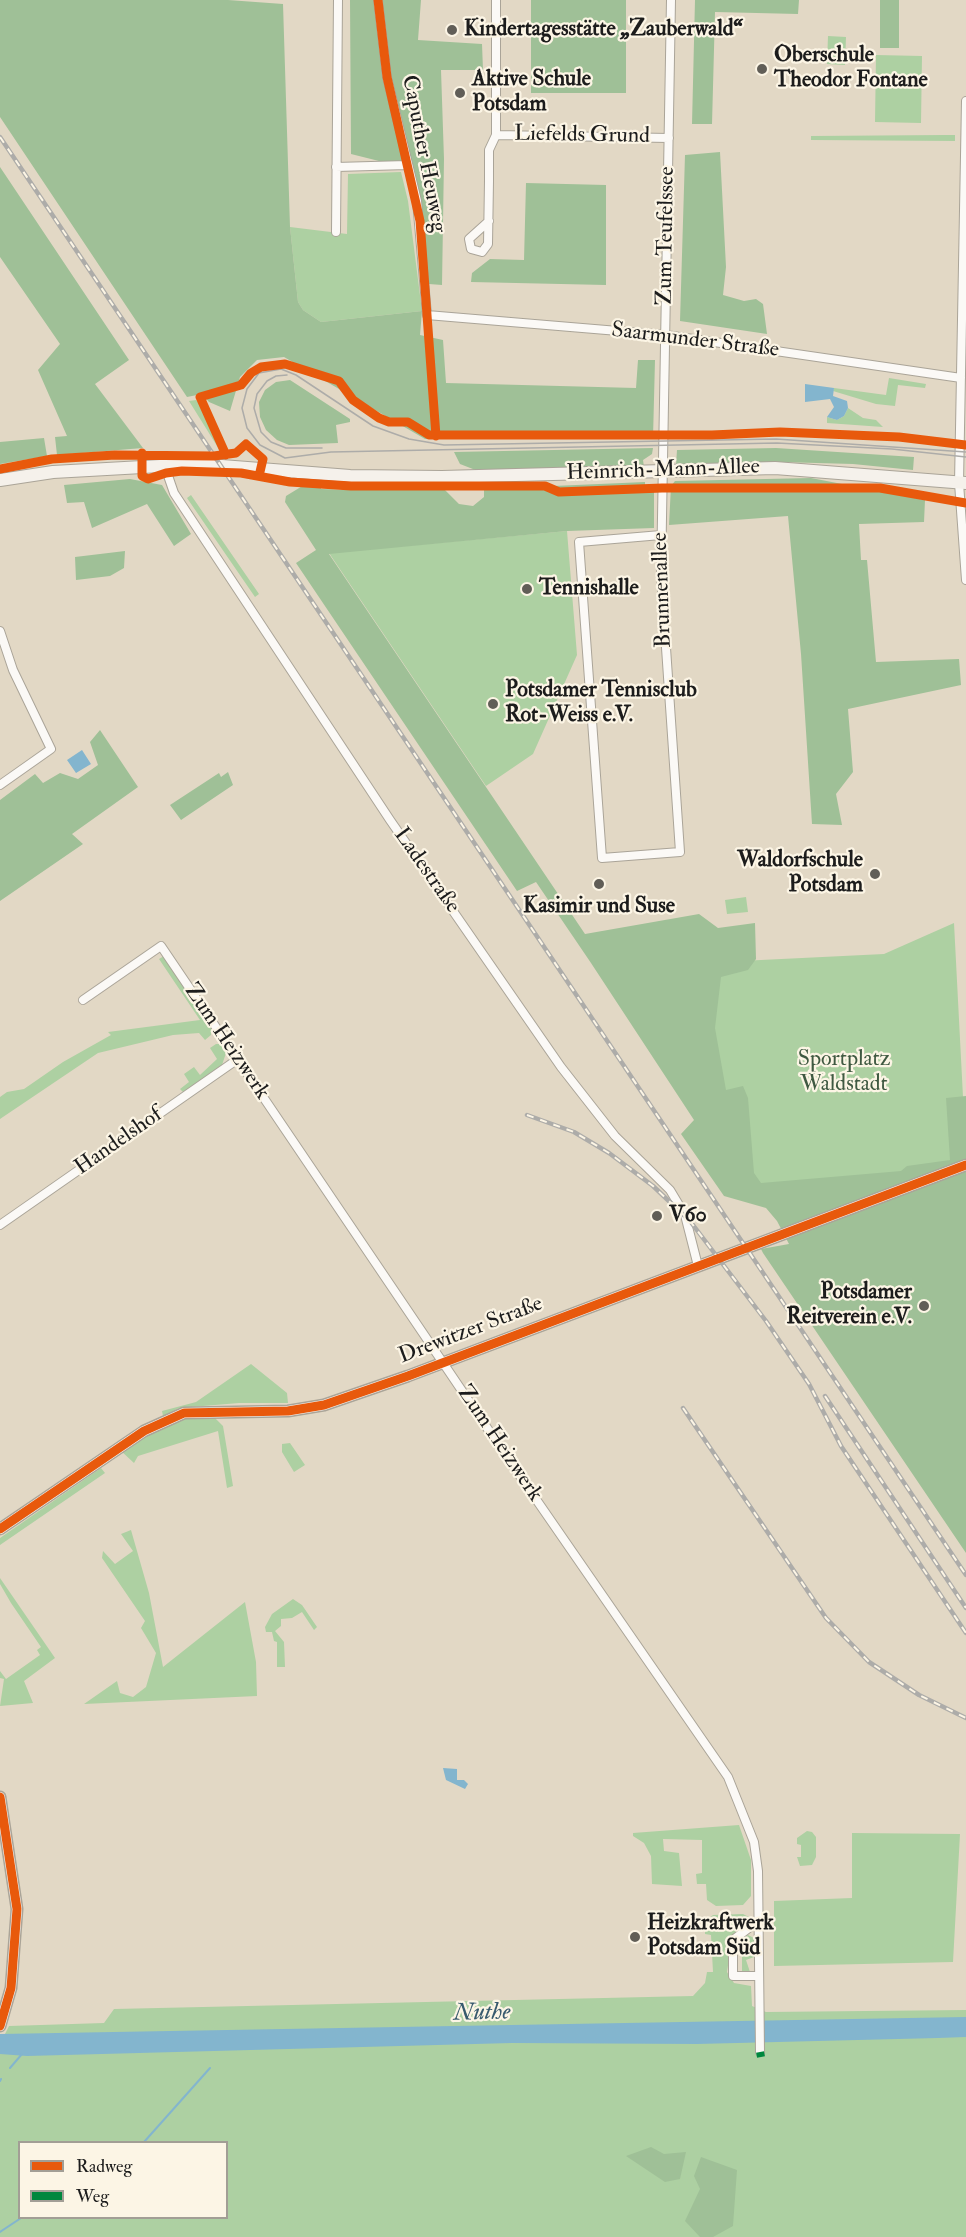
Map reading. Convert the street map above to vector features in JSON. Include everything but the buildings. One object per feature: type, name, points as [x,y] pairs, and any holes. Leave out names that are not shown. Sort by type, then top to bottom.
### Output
[{"type":"main road","name":"Heinrich-Mann-Allee","points":[[0,480],[52,472],[196,464],[360,477],[775,468],[963,483]]},
{"type":"street","points":[[336,232],[338,0]]},
{"type":"street","name":"Caputher Heuweg","points":[[378,0],[387,77],[420,220],[427,315]]},
{"type":"street","name":"Liefelds Grund","points":[[489,221],[489,150],[496,135],[496,0]]},
{"type":"street","name":"Zum Teufelssee","points":[[661,472],[666,335],[671,0]]},
{"type":"street","points":[[966,102],[961,378],[966,580]]},
{"type":"street","name":"Liefelds Grund","points":[[496,135],[669,138]]},
{"type":"street","name":"Caputher Heuweg","points":[[336,167],[407,165]]},
{"type":"street","name":"Saarmunder Straße","points":[[427,315],[666,335],[961,378]]},
{"type":"street","name":"Ladestraße","points":[[164,464],[174,494],[390,820],[561,1067],[615,1136],[670,1190],[685,1215],[698,1266]]},
{"type":"street","name":"Brunnenallee","points":[[661,472],[663,632],[680,852],[602,858],[579,542],[661,536]]},
{"type":"street","points":[[0,631],[13,670],[51,749],[0,785]]},
{"type":"street","name":"Zum Heizwerk","points":[[83,1000],[161,946],[728,1777],[754,1842],[758,1871],[760,2052]]},
{"type":"street","name":"Handelshof","points":[[0,1225],[238,1059]]},
{"type":"street","name":"Drewitzer Straße","points":[[0,1529],[144,1431],[184,1413],[309,1409],[358,1394],[966,1165]]},
{"type":"street","points":[[0,1797],[15,1886],[15,1959],[1,2023]]},
{"type":"street","points":[[758,1921],[733,1940],[733,1976],[759,1977]]},
{"type":"green space","points":[[0,0],[228,0],[283,4],[290,227],[298,302],[303,310],[321,322],[422,311],[420,335],[443,340],[446,383],[636,388],[638,360],[655,360],[653,438],[425,439],[284,357],[257,360],[240,377],[230,411],[209,402],[202,394],[187,397],[0,117]]},
{"type":"green space","points":[[350,0],[421,0],[418,40],[482,44],[483,70],[441,70],[444,159],[442,285],[429,284],[422,214],[411,169],[351,154]]},
{"type":"green space","points":[[531,0],[626,0],[626,93],[531,93]]},
{"type":"green space","points":[[695,0],[799,0],[798,14],[715,12],[712,124],[692,124]]},
{"type":"green space","points":[[880,0],[899,0],[899,48],[880,48]]},
{"type":"green space","points":[[828,36],[846,37],[845,65],[827,64]]},
{"type":"green space","points":[[876,55],[922,56],[921,123],[875,122]]},
{"type":"green space","points":[[955,135],[955,141],[811,140],[811,136]]},
{"type":"green space","points":[[720,152],[726,267],[723,295],[744,301],[756,299],[763,304],[767,334],[680,321],[685,155]]},
{"type":"green space","points":[[0,167],[129,360],[95,384],[143,448],[57,455],[55,437],[67,436],[38,370],[60,344],[0,257]]},
{"type":"green space","points":[[401,172],[408,201],[422,311],[321,322],[303,310],[298,302],[290,227],[347,234],[348,174]]},
{"type":"green space","points":[[526,183],[606,185],[606,285],[471,282],[472,273],[490,259],[524,260]]},
{"type":"green space","points":[[889,378],[926,384],[925,388],[898,385],[895,406],[876,404],[833,391],[834,388],[886,395]]},
{"type":"green space","points":[[290,380],[350,419],[350,422],[336,425],[338,443],[289,445],[277,440],[266,430],[260,417],[259,402],[265,390],[276,382]]},
{"type":"green space","points":[[196,400],[203,406],[222,454],[189,401]]},
{"type":"green space","points":[[848,408],[863,418],[876,420],[883,427],[827,423],[827,417],[837,420],[844,416]]},
{"type":"green space","points":[[44,438],[47,456],[0,464],[0,442]]},
{"type":"green space","points":[[653,448],[652,454],[643,460],[644,467],[478,471],[460,464],[454,452]]},
{"type":"green space","points":[[776,448],[914,457],[913,470],[853,464],[780,462],[676,466],[677,450]]},
{"type":"green space","points":[[811,478],[925,500],[924,522],[859,524],[861,560],[867,560],[876,662],[959,659],[961,685],[848,709],[853,772],[836,794],[842,825],[812,824],[801,654],[788,516],[669,525],[671,486],[675,481]]},
{"type":"green space","points":[[130,479],[162,485],[191,534],[174,546],[147,504],[92,528],[84,502],[67,503],[64,485]]},
{"type":"green space","points":[[645,482],[645,490],[654,491],[654,528],[567,531],[329,554],[585,934],[699,914],[718,928],[755,923],[756,959],[748,970],[721,977],[715,1028],[726,1090],[743,1086],[748,1098],[754,1173],[761,1183],[901,1171],[907,1166],[950,1160],[946,1098],[966,1096],[966,1553],[763,1253],[761,1249],[789,1244],[777,1221],[766,1208],[724,1196],[681,1134],[694,1120],[591,963],[536,882],[517,891],[296,563],[316,550],[285,502],[286,496],[304,485],[321,486],[321,489],[349,490],[350,487],[444,489],[459,504],[473,506],[484,497],[484,489]]},
{"type":"green space","points":[[191,495],[259,594],[255,597],[187,498]]},
{"type":"green space","name":"Potsdamer Tennisclub Rot-Weiss e.V.","points":[[567,531],[577,655],[533,754],[486,786],[329,553]]},
{"type":"green space","points":[[125,551],[124,568],[110,576],[76,580],[75,557]]},
{"type":"green space","points":[[100,730],[138,787],[72,834],[83,844],[0,901],[0,800],[35,774],[43,783],[60,773],[78,779],[98,765],[90,742]]},
{"type":"green space","points":[[228,772],[233,785],[181,820],[170,805],[219,773],[221,777]]},
{"type":"green space","points":[[746,897],[748,912],[727,914],[725,900]]},
{"type":"green space","name":"Sportplatz Waldstadt","points":[[954,923],[966,1155],[827,1201],[753,1182],[679,964],[884,954]]},
{"type":"green space","points":[[164,956],[211,1023],[211,1035],[205,1040],[199,1033],[173,1035],[98,1053],[0,1119],[0,1097],[7,1092],[24,1089],[63,1062],[111,1035],[108,1032],[200,1020],[159,959]]},
{"type":"green space","points":[[220,1044],[226,1053],[222,1065],[183,1092],[180,1089],[189,1082],[184,1074],[194,1067],[200,1075],[217,1059],[210,1048]]},
{"type":"green space","points":[[251,1364],[287,1393],[288,1403],[239,1403],[179,1408],[163,1416],[162,1411],[196,1402]]},
{"type":"green space","points":[[185,1417],[214,1417],[223,1426],[233,1486],[227,1488],[218,1431],[138,1456],[134,1463],[120,1450],[146,1434]]},
{"type":"green space","points":[[290,1443],[305,1465],[294,1472],[282,1452],[282,1444]]},
{"type":"green space","points":[[101,1468],[105,1473],[0,1545],[0,1538]]},
{"type":"green space","points":[[131,1530],[149,1593],[163,1667],[245,1602],[256,1662],[257,1696],[84,1704],[117,1681],[120,1693],[133,1697],[146,1687],[156,1653],[141,1628],[145,1621],[102,1558],[103,1551],[115,1564],[133,1551],[121,1534]]},
{"type":"green space","points":[[0,1578],[55,1658],[24,1681],[33,1703],[0,1706],[4,1679],[0,1678],[0,1671],[6,1679],[40,1655],[37,1650],[41,1647],[11,1603],[0,1584]]},
{"type":"green space","points":[[293,1599],[302,1605],[317,1627],[314,1630],[302,1612],[292,1618],[281,1619],[281,1626],[275,1631],[284,1642],[285,1667],[277,1667],[277,1642],[274,1641],[272,1632],[266,1632],[265,1627],[272,1614]]},
{"type":"green space","points":[[739,1825],[751,1860],[751,1896],[743,1905],[716,1906],[707,1900],[706,1884],[697,1884],[696,1874],[702,1873],[702,1840],[663,1839],[664,1851],[679,1853],[682,1886],[652,1884],[651,1856],[644,1843],[633,1836],[633,1833]]},
{"type":"green space","points":[[807,1831],[812,1832],[816,1837],[816,1857],[812,1865],[800,1866],[797,1857],[801,1857],[801,1845],[797,1844],[797,1838]]},
{"type":"green space","points":[[852,1833],[960,1834],[953,1962],[774,1966],[774,1901],[852,1898]]},
{"type":"green space","points":[[743,1914],[749,1917],[749,1921],[732,1938],[727,1972],[734,1983],[751,1986],[752,2006],[766,2012],[966,2010],[966,2237],[0,2237],[0,2044],[9,2026],[104,2023],[114,2009],[693,1996],[705,1983],[707,1972],[713,1972],[711,1935],[705,1934],[705,1922],[713,1915]]},
{"type":"green space","points":[[748,1935],[754,1938],[754,1957],[746,1960],[750,1972],[742,1973],[742,1938]]},
{"type":"green space","points":[[651,2147],[664,2154],[686,2152],[680,2179],[665,2182],[626,2156]]},
{"type":"green space","points":[[701,2157],[737,2170],[733,2226],[713,2237],[700,2237],[685,2221],[700,2189],[694,2176]]},
{"type":"water","points":[[805,384],[834,388],[833,396],[847,401],[848,408],[844,416],[837,420],[827,417],[834,407],[830,399],[805,402]]},
{"type":"water","points":[[82,750],[91,764],[76,773],[67,760]]},
{"type":"water","points":[[443,1768],[457,1769],[457,1780],[464,1780],[468,1784],[465,1789],[446,1780]]},
{"type":"water","points":[[966,2017],[966,2037],[697,2044],[512,2043],[27,2056],[0,2054],[0,2034]]},
{"type":"waterway","points":[[10,2068],[22,2054]]},
{"type":"waterway","points":[[145,2141],[210,2068]]},
{"type":"waterway","points":[[0,2232],[20,2219]]},
{"type":"tram line","points":[[966,452],[776,439],[444,445],[409,439],[373,426],[296,375],[281,369],[259,373],[247,389],[242,408],[247,428],[260,445],[285,458],[331,452],[777,443],[892,449],[966,457]]},
{"type":"tram line","points":[[287,375],[276,376],[267,381],[257,394],[254,408],[261,432],[271,442],[286,448],[322,448]]},
{"type":"railway","points":[[0,137],[966,1575]]},
{"type":"railway","points":[[527,1115],[574,1132],[609,1153],[653,1186],[690,1221],[766,1321],[809,1384],[841,1446],[966,1633]]},
{"type":"railway","points":[[825,1396],[966,1608]]},
{"type":"railway","points":[[683,1408],[826,1618],[869,1662],[919,1695],[966,1718]]},
{"type":"marked path","points":[[760,2052],[761,2057]]},
{"type":"cycle path","points":[[378,0],[387,77],[420,221],[436,436]]},
{"type":"cycle path","points":[[226,455],[200,397],[241,385],[251,373],[261,367],[285,364],[339,381],[353,400],[379,418],[389,422],[408,422],[429,435],[712,435],[780,432],[899,437],[966,445]]},
{"type":"cycle path","points":[[0,469],[52,459],[115,455],[214,456],[236,453],[246,444],[263,459],[259,476]]},
{"type":"cycle path","points":[[142,453],[142,476],[148,479],[182,471],[241,473],[290,482],[351,486],[545,486],[559,492],[662,488],[880,488],[966,503]]},
{"type":"cycle path","points":[[0,1529],[144,1431],[184,1413],[288,1411],[324,1405],[408,1376],[966,1165]]},
{"type":"cycle path","points":[[0,1797],[17,1909],[11,1988],[0,2026]]},
{"type":"place","name":"Kindertagesstätte „Zauberwald“","points":[[452,30]]},
{"type":"place","name":"Oberschule Theodor Fontane","points":[[762,69]]},
{"type":"place","name":"Aktive Schule Potsdam","points":[[460,93]]},
{"type":"place","name":"Tennishalle","points":[[527,589]]},
{"type":"place","name":"Potsdamer Tennisclub Rot-Weiss e.V.","points":[[493,704]]},
{"type":"place","name":"Waldorfschule Potsdam","points":[[875,874]]},
{"type":"place","name":"Kasimir und Suse","points":[[599,884]]},
{"type":"place","name":"V60","points":[[657,1216]]},
{"type":"place","name":"Potsdamer Reitverein e.V.","points":[[924,1306]]},
{"type":"place","name":"Heizkraftwerk Potsdam Süd","points":[[635,1937]]},
{"type":"water label","name":"Nuthe","points":[[482,2014]]}]
